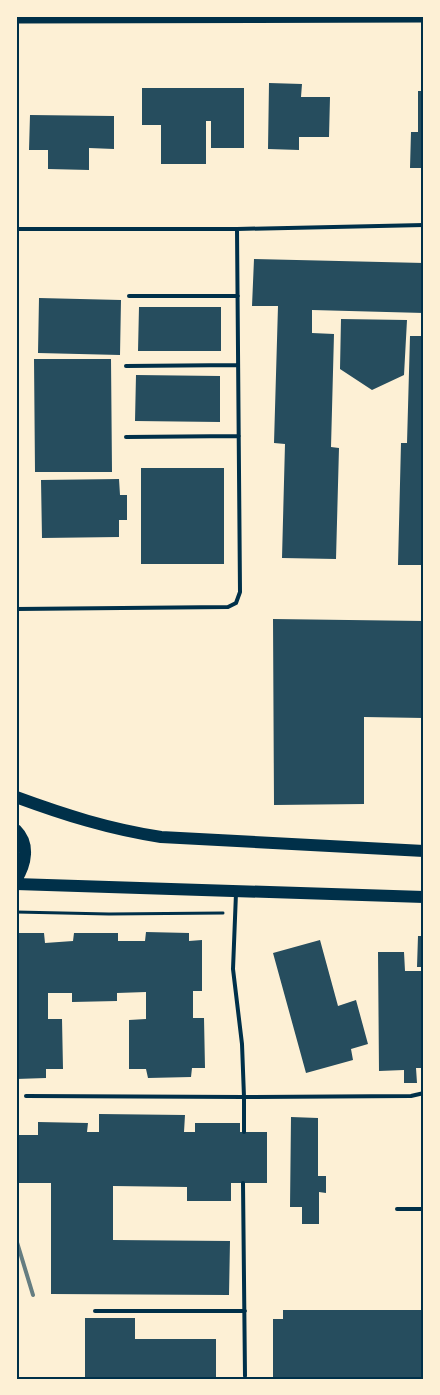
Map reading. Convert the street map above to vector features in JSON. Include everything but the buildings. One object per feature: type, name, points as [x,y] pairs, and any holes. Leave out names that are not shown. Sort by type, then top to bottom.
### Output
[{"type":"main road","points":[[16,797],[84,821],[121,831],[208,841],[424,851]]},
{"type":"main road","points":[[16,830],[25,844],[25,856],[21,873],[16,880]]},
{"type":"main road","points":[[16,884],[424,897]]},
{"type":"street","points":[[16,21],[424,20]]},
{"type":"lane","points":[[19,229],[237,229],[424,225]]},
{"type":"lane","points":[[16,609],[228,607],[236,603],[240,592],[237,229]]},
{"type":"lane","points":[[128,296],[238,296]]},
{"type":"lane","points":[[126,366],[238,365]]},
{"type":"lane","points":[[126,437],[239,436]]},
{"type":"lane","points":[[236,892],[233,969],[242,1044],[244,1132]]},
{"type":"lane","points":[[26,1096],[411,1096],[424,1093]]},
{"type":"lane","points":[[243,1183],[244,1376]]},
{"type":"lane","points":[[397,1209],[424,1209]]},
{"type":"lane","points":[[95,1311],[245,1311]]},
{"type":"path","points":[[16,912],[109,914],[234,913]]},
{"type":"railway","points":[[16,1239],[33,1295]]}]
